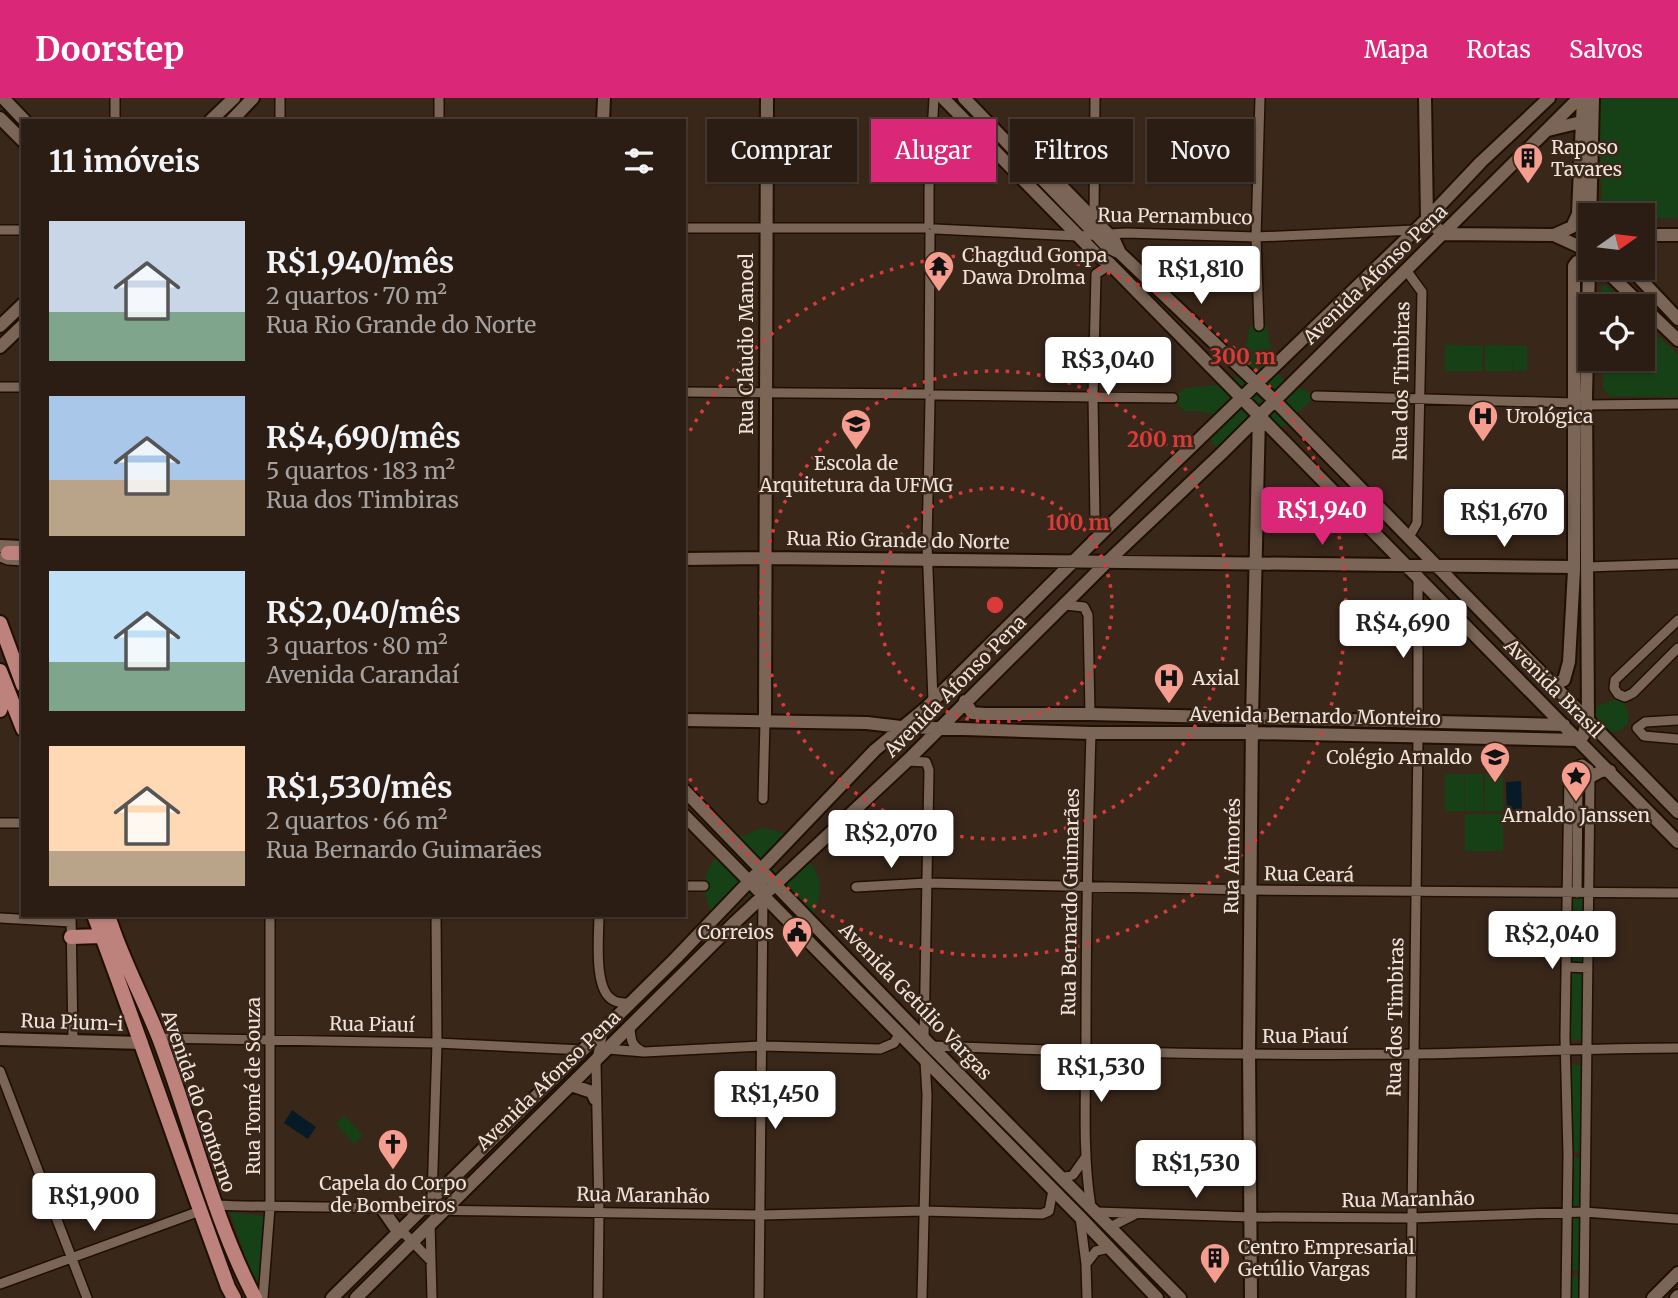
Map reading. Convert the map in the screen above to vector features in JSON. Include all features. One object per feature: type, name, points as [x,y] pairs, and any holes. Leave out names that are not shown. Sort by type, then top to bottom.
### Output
[{"type":"main road","points":[[3,98],[23,119]]},
{"type":"main road","points":[[212,119],[234,98]]},
{"type":"main road","points":[[233,119],[253,98]]},
{"type":"main road","points":[[604,98],[604,119]]},
{"type":"main road","name":"Rua Cláudio Manoel","points":[[765,722],[767,98]]},
{"type":"main road","name":"Avenida Brasil","points":[[943,98],[1274,400],[1678,812]]},
{"type":"main road","name":"Avenida Brasil","points":[[954,98],[1105,244]]},
{"type":"main road","name":"Avenida Brasil","points":[[964,98],[1105,244],[1390,558]]},
{"type":"main road","name":"Avenida Brasil","points":[[975,98],[1094,218],[1105,244]]},
{"type":"main road","points":[[1425,98],[1427,219],[1443,234],[1554,235],[1578,246]]},
{"type":"main road","name":"Avenida Afonso Pena","points":[[332,1298],[584,1050],[875,750],[933,701],[1549,98]]},
{"type":"main road","points":[[1578,203],[1581,98]]},
{"type":"main road","name":"Avenida Afonso Pena","points":[[356,1298],[763,895],[942,727],[965,701],[1236,439],[1581,98]]},
{"type":"main road","points":[[1591,203],[1593,98]]},
{"type":"main road","points":[[0,118],[21,139]]},
{"type":"main road","points":[[1548,130],[1581,123],[1592,132]]},
{"type":"main road","points":[[1554,235],[1572,227],[1578,214]]},
{"type":"main road","points":[[1656,235],[1678,234]]},
{"type":"main road","points":[[1578,262],[1574,266],[1588,720],[1579,740]]},
{"type":"main road","points":[[1616,280],[1678,340]]},
{"type":"main road","points":[[1641,280],[1678,320]]},
{"type":"main road","points":[[0,326],[21,306]]},
{"type":"main road","points":[[0,347],[21,327]]},
{"type":"main road","name":"Rua Aimorés","points":[[1251,1298],[1249,1054],[1252,718],[1259,415]]},
{"type":"main road","points":[[1236,439],[1245,435],[1251,436],[1258,450]]},
{"type":"main road","points":[[1123,547],[1125,556],[1131,561]]},
{"type":"main road","name":"Rua Rio Grande do Norte","points":[[686,559],[1255,563],[1390,558],[1404,564],[1582,571]]},
{"type":"main road","name":"Avenida Brasil","points":[[1404,564],[1678,842]]},
{"type":"main road","points":[[1418,579],[1433,564]]},
{"type":"main road","points":[[1553,685],[1564,680],[1569,662],[1582,571]]},
{"type":"main road","points":[[1418,598],[1422,591],[1429,589]]},
{"type":"main road","points":[[0,623],[21,680]]},
{"type":"main road","points":[[0,670],[21,711],[0,711],[0,690]]},
{"type":"main road","points":[[965,701],[972,713],[984,714],[984,730]]},
{"type":"main road","name":"Avenida Bernardo Monteiro","points":[[984,714],[1564,725]]},
{"type":"main road","name":"Avenida Bernardo Monteiro","points":[[686,720],[867,723],[901,727],[1091,733],[1253,733],[1579,740]]},
{"type":"main road","points":[[867,723],[877,736],[875,750]]},
{"type":"main road","points":[[1584,774],[1610,771]]},
{"type":"main road","name":"Avenida Getúlio Vargas","points":[[686,792],[928,1043],[1180,1298]]},
{"type":"main road","name":"Avenida Getúlio Vargas","points":[[686,817],[1157,1298]]},
{"type":"main road","name":"Avenida do Contorno","points":[[95,917],[159,1038],[215,1205],[255,1298]]},
{"type":"main road","points":[[71,925],[108,938],[110,917]]},
{"type":"main road","name":"Avenida do Contorno","points":[[108,938],[200,1210],[234,1298]]},
{"type":"main road","name":"Rua Pium-i","points":[[0,1039],[142,1043]]},
{"type":"main road","points":[[571,1085],[592,1092],[595,1099]]},
{"type":"main road","points":[[1077,1194],[1080,1217]]},
{"type":"main road","points":[[382,1208],[400,1232]]},
{"type":"main road","points":[[1109,1248],[1106,1234],[1110,1227]]},
{"type":"main road","points":[[1653,1298],[1678,1273]]},
{"type":"street","points":[[114,98],[115,119]]},
{"type":"street","points":[[280,98],[280,119]]},
{"type":"street","points":[[439,98],[439,119]]},
{"type":"street","points":[[933,701],[931,561],[928,544],[929,188],[934,98]]},
{"type":"street","points":[[1094,218],[1095,98]]},
{"type":"street","points":[[1259,326],[1255,237],[1260,98]]},
{"type":"street","points":[[1080,205],[1093,198]]},
{"type":"street","name":"Rua Pernambuco","points":[[686,228],[930,229],[1105,244],[1415,230]]},
{"type":"street","points":[[0,230],[21,230]]},
{"type":"street","points":[[1105,244],[1096,274],[1093,397],[1096,520],[1107,529]]},
{"type":"street","name":"Rua dos Timbiras","points":[[1405,270],[1422,292],[1417,523],[1409,537]]},
{"type":"street","points":[[0,387],[21,387]]},
{"type":"street","points":[[686,392],[1173,398]]},
{"type":"street","points":[[1316,396],[1579,405],[1678,404]]},
{"type":"street","points":[[6,551],[8,561],[21,561]]},
{"type":"street","name":"Rua Rio Grande do Norte","points":[[1582,571],[1678,564]]},
{"type":"street","points":[[1418,579],[1418,723]]},
{"type":"street","points":[[1065,605],[1084,607],[1088,615],[1090,714]]},
{"type":"street","points":[[1677,649],[1633,693],[1625,697],[1618,694],[1614,688],[1615,680],[1678,620]]},
{"type":"street","points":[[1662,635],[1663,643],[1669,649],[1677,649]]},
{"type":"street","points":[[1678,720],[1645,722],[1637,728],[1644,736],[1678,739]]},
{"type":"street","name":"Rua Cláudio Manoel","points":[[763,799],[765,722]]},
{"type":"street","name":"Rua Bernardo Guimarães","points":[[1091,733],[1086,888],[1086,1156],[1094,1210]]},
{"type":"street","name":"Rua dos Timbiras","points":[[1410,1298],[1418,737]]},
{"type":"street","points":[[907,761],[926,762],[929,770],[928,1043]]},
{"type":"street","points":[[1566,1298],[1567,967],[1573,893],[1569,774],[1582,764],[1588,769],[1584,774],[1589,893],[1584,1298]]},
{"type":"street","points":[[0,823],[21,823]]},
{"type":"street","points":[[759,1298],[763,895],[761,870]]},
{"type":"street","name":"Rua Ceará","points":[[856,887],[927,883],[1086,888],[1678,893]]},
{"type":"street","points":[[686,886],[704,886]]},
{"type":"street","name":"Rua Tomé de Souza","points":[[263,1298],[270,1208],[270,917]]},
{"type":"street","points":[[432,1199],[437,1043],[436,917]]},
{"type":"street","points":[[599,917],[599,979],[606,994],[614,1001],[629,1003]]},
{"type":"street","points":[[0,918],[71,925],[73,1041]]},
{"type":"street","points":[[1567,967],[1587,968]]},
{"type":"street","points":[[630,1028],[632,1043],[635,1048],[644,1052]]},
{"type":"street","points":[[598,1298],[599,1212],[595,1099],[598,1046],[604,1029]]},
{"type":"street","points":[[608,1049],[644,1052],[761,1046],[880,1049],[894,1043],[899,1035]]},
{"type":"street","name":"Rua Piauí","points":[[159,1038],[437,1043],[584,1050]]},
{"type":"street","name":"Rua Piauí","points":[[928,1043],[1086,1052],[1249,1054],[1414,1054],[1678,1048]]},
{"type":"street","points":[[922,1298],[927,1095],[925,1061]]},
{"type":"street","points":[[0,1071],[86,1298]]},
{"type":"street","points":[[927,1095],[936,1083],[946,1082]]},
{"type":"street","points":[[1568,1155],[1585,1155]]},
{"type":"street","points":[[1061,1178],[1073,1175],[1086,1156]]},
{"type":"street","name":"Rua Maranhão","points":[[215,1205],[759,1215],[923,1211],[1042,1214],[1049,1211],[1053,1190]]},
{"type":"street","points":[[0,1284],[200,1210]]},
{"type":"street","name":"Rua Maranhão","points":[[1094,1210],[1251,1217],[1412,1218],[1584,1212],[1678,1219]]},
{"type":"street","name":"Rua Maranhão","points":[[1110,1227],[1139,1213]]},
{"type":"street","points":[[1080,1217],[1087,1298]]},
{"type":"street","points":[[430,1223],[432,1298]]},
{"type":"street","points":[[400,1232],[431,1261]]},
{"type":"street","points":[[1086,1264],[1096,1251],[1109,1248]]},
{"type":"street","points":[[1567,1273],[1584,1274]]},
{"type":"green space","points":[[1599,98],[1678,98],[1678,219],[1656,217],[1656,203],[1602,203]]},
{"type":"green space","points":[[1607,286],[1615,294],[1601,294],[1601,287]]},
{"type":"green space","points":[[1250,326],[1267,326],[1272,358],[1283,379],[1316,396],[1277,432],[1260,415],[1221,453],[1206,436],[1222,416],[1184,411],[1173,398],[1185,388],[1229,384],[1241,373]]},
{"type":"green space","points":[[1655,333],[1678,355],[1678,397],[1610,396],[1603,389],[1603,371],[1655,371]]},
{"type":"green space","points":[[1445,345],[1483,346],[1482,371],[1445,371]]},
{"type":"green space","points":[[1485,345],[1527,346],[1527,371],[1513,371],[1513,360],[1512,371],[1485,371]]},
{"type":"green space","points":[[1616,699],[1627,708],[1628,723],[1613,732],[1605,728],[1593,715],[1598,706]]},
{"type":"green space","points":[[1582,768],[1587,771],[1588,883],[1569,884],[1571,774]]},
{"type":"green space","points":[[1445,774],[1464,774],[1464,811],[1445,811]]},
{"type":"green space","points":[[1465,774],[1483,774],[1484,811],[1465,811]]},
{"type":"green space","points":[[1485,774],[1503,774],[1503,811],[1485,811]]},
{"type":"green space","points":[[1465,814],[1503,814],[1503,851],[1465,851]]},
{"type":"green space","points":[[763,828],[790,835],[771,865],[787,882],[809,861],[814,867],[820,887],[813,915],[783,898],[767,916],[746,892],[712,914],[705,885],[711,865],[716,858],[722,864],[735,851],[736,838]]},
{"type":"green space","points":[[1571,896],[1586,896],[1585,965],[1570,966]]},
{"type":"green space","points":[[1569,970],[1585,970],[1583,1040],[1569,1041]]},
{"type":"green space","points":[[1570,1065],[1582,1065],[1582,1152],[1571,1152]]},
{"type":"green space","points":[[344,1115],[363,1136],[354,1144],[336,1124]]},
{"type":"green space","points":[[1570,1157],[1582,1158],[1581,1210],[1570,1210]]},
{"type":"green space","points":[[230,1212],[265,1216],[262,1291],[250,1271]]},
{"type":"green space","points":[[1570,1215],[1581,1215],[1581,1270],[1570,1270]]},
{"type":"green space","points":[[1571,1276],[1581,1276],[1581,1298],[1571,1298]]},
{"type":"water","points":[[1521,781],[1522,811],[1507,811],[1506,782]]},
{"type":"water","points":[[292,1110],[316,1127],[308,1139],[284,1123]]},
{"type":"place","name":"Raposo Tavares","points":[[1528,185]]},
{"type":"place","name":"Chagdud Gonpa Dawa Drolma","points":[[939,293]]},
{"type":"place","name":"Urológica","points":[[1483,443]]},
{"type":"place","name":"Escola de Arquitetura da UFMG","points":[[856,451]]},
{"type":"place","name":"Axial","points":[[1169,705]]},
{"type":"place","name":"Colégio Arnaldo","points":[[1495,784]]},
{"type":"place","name":"Arnaldo Janssen","points":[[1576,803]]},
{"type":"place","name":"Correios","points":[[797,959]]},
{"type":"place","name":"Capela do Corpo de Bombeiros","points":[[393,1171]]},
{"type":"place","name":"Centro Empresarial Getúlio Vargas","points":[[1215,1285]]}]
